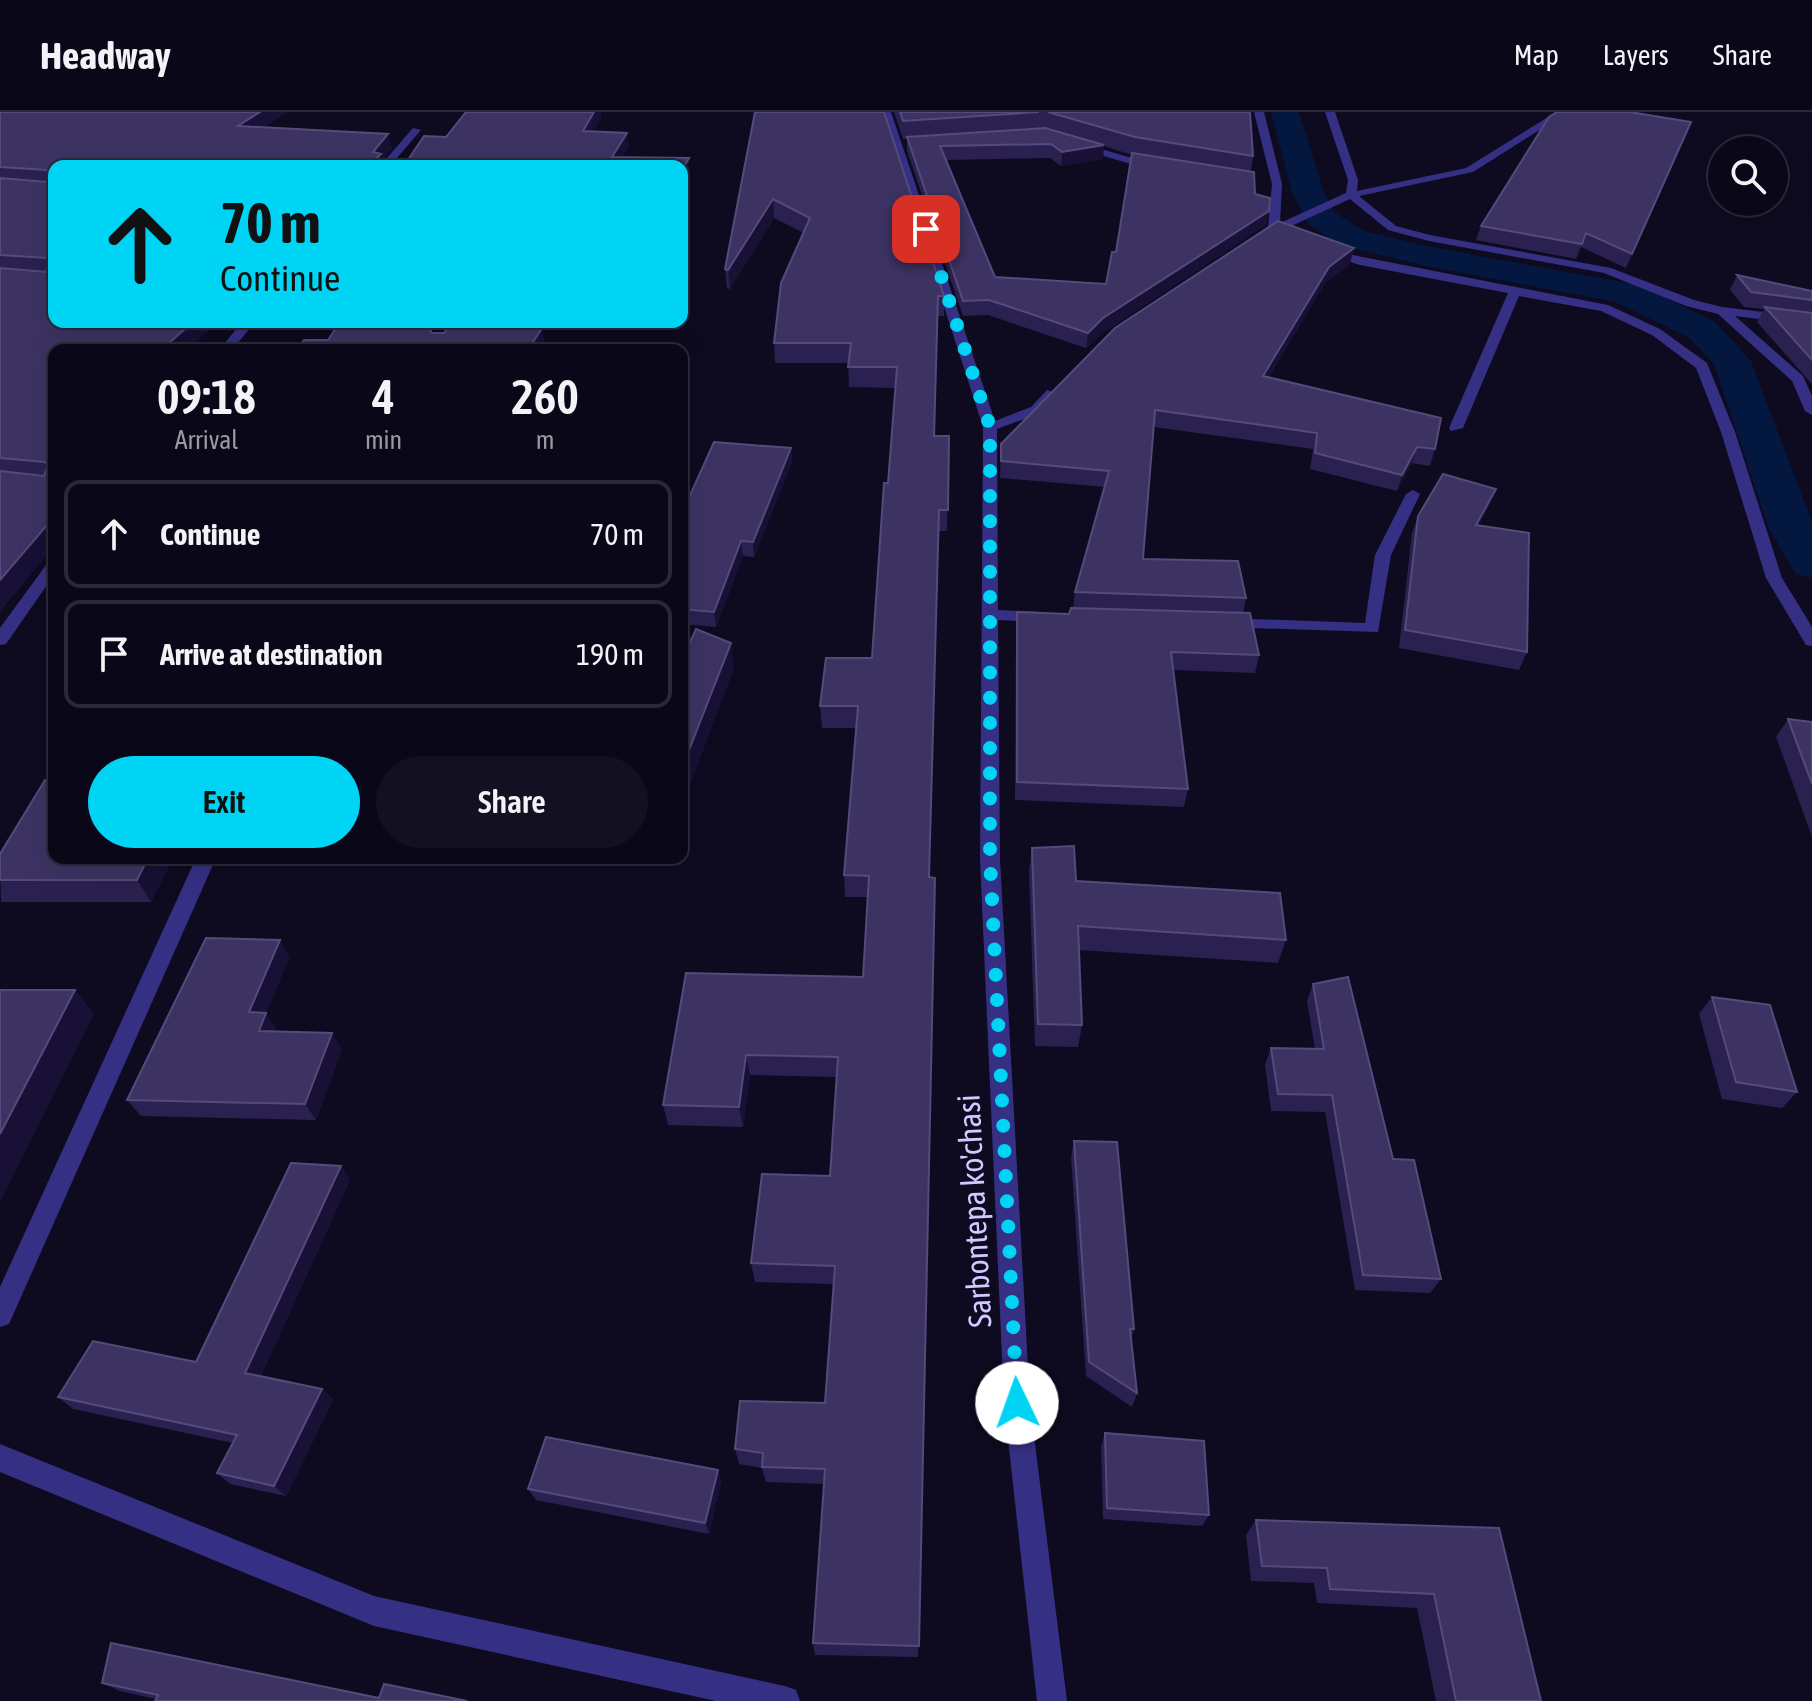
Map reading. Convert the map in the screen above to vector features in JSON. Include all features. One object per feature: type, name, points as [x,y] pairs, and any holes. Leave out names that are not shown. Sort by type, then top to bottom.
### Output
[{"type":"street","name":"Sarbontepa ko'chasi","points":[[886,112],[906,144],[990,427],[990,859],[1017,1403],[1052,1701]]},
{"type":"street","points":[[1259,112],[1277,184],[1274,228]]},
{"type":"street","points":[[1330,112],[1353,180],[1351,195]]},
{"type":"street","points":[[1248,245],[1274,228],[1351,195],[1469,170],[1563,112]]},
{"type":"street","points":[[390,160],[416,130]]},
{"type":"street","points":[[1060,139],[1131,161],[1175,168]]},
{"type":"street","points":[[1262,182],[1277,184]]},
{"type":"street","points":[[1351,195],[1392,228],[1429,238],[1607,270],[1690,303],[1722,311],[1812,322]]},
{"type":"street","points":[[1274,228],[1312,246],[1360,262],[1604,308],[1656,332],[1702,366],[1728,432],[1774,578],[1812,641]]},
{"type":"street","points":[[1456,428],[1515,291]]},
{"type":"street","points":[[1722,311],[1798,379],[1812,411]]},
{"type":"street","points":[[230,344],[244,328]]},
{"type":"street","points":[[990,427],[1036,410],[1066,380]]},
{"type":"street","points":[[1213,623],[1372,628],[1383,555],[1413,494]]},
{"type":"street","points":[[0,640],[48,572]]},
{"type":"street","points":[[990,615],[1054,617]]},
{"type":"street","points":[[0,1315],[203,864]]},
{"type":"street","points":[[0,1458],[374,1611],[785,1701]]},
{"type":"building","points":[[0,112],[260,112],[238,126],[388,134],[373,152],[381,154],[374,160],[48,160],[48,171],[0,167]]},
{"type":"building","points":[[466,112],[594,112],[583,131],[627,133],[612,157],[689,158],[408,160],[424,136],[446,137]]},
{"type":"building","points":[[755,112],[884,112],[944,296],[938,296],[934,436],[949,436],[948,510],[939,510],[929,877],[935,878],[919,1646],[813,1643],[825,1469],[762,1467],[763,1453],[735,1449],[740,1401],[825,1403],[835,1266],[751,1263],[762,1174],[830,1176],[838,1057],[746,1055],[739,1107],[663,1105],[686,973],[863,977],[869,876],[844,875],[858,706],[820,706],[826,658],[872,658],[884,483],[888,483],[897,367],[848,367],[851,343],[774,343],[781,283],[810,218],[773,199],[728,270],[725,269]]},
{"type":"building","points":[[900,112],[1039,112],[903,121]]},
{"type":"building","points":[[1048,112],[1250,112],[1253,156],[1135,137]]},
{"type":"building","points":[[1557,112],[1630,112],[1691,122],[1632,254],[1586,233],[1582,244],[1481,226],[1549,117]]},
{"type":"building","points":[[1045,128],[1104,145],[1062,152],[1051,144],[940,146],[995,277],[1106,284],[1112,252],[1116,252],[1132,153],[1254,172],[1255,194],[1270,198],[1269,211],[1103,318],[1088,333],[989,300],[963,301],[907,137]]},
{"type":"building","points":[[0,178],[47,182],[48,179],[48,260],[0,255]]},
{"type":"building","points":[[1278,221],[1354,248],[1329,267],[1263,376],[1441,418],[1435,449],[1417,447],[1402,475],[1315,453],[1317,433],[1155,410],[1143,559],[1238,561],[1246,598],[1075,592],[1109,471],[1001,461],[1001,444],[1115,328]]},
{"type":"building","points":[[48,265],[48,328],[186,328],[168,344],[48,344],[48,465],[45,462],[0,458],[0,268],[46,272]]},
{"type":"building","points":[[1737,275],[1812,291],[1812,300],[1751,292]]},
{"type":"building","points":[[1765,307],[1812,313],[1812,360]]},
{"type":"building","points":[[336,328],[429,328],[432,333],[444,333],[448,328],[542,328],[532,344],[301,344],[304,340],[328,340]]},
{"type":"building","points":[[714,442],[791,448],[753,542],[741,541],[714,612],[688,610],[688,500]]},
{"type":"building","points":[[48,465],[48,524],[0,580],[0,471],[44,476]]},
{"type":"building","points":[[1443,474],[1496,489],[1476,525],[1529,533],[1527,652],[1405,630],[1418,516]]},
{"type":"building","points":[[1071,608],[1250,613],[1259,655],[1171,652],[1188,789],[1017,782],[1017,612],[1069,614]]},
{"type":"building","points":[[696,629],[731,643],[688,753],[688,647]]},
{"type":"building","points":[[1788,719],[1812,722],[1812,784]]},
{"type":"building","points":[[45,780],[48,780],[48,864],[145,864],[137,880],[0,880],[0,854]]},
{"type":"building","points":[[1074,846],[1076,881],[1280,893],[1286,940],[1078,926],[1082,1025],[1038,1024],[1032,848]]},
{"type":"building","points":[[206,938],[280,940],[249,1012],[266,1013],[259,1031],[332,1033],[305,1104],[127,1100]]},
{"type":"building","points":[[1348,977],[1393,1159],[1414,1160],[1441,1279],[1363,1275],[1332,1095],[1278,1094],[1271,1048],[1324,1049],[1313,984]]},
{"type":"building","points":[[0,990],[75,990],[0,1134]]},
{"type":"building","points":[[1712,997],[1770,1005],[1797,1092],[1736,1082]]},
{"type":"building","points":[[1074,1141],[1117,1142],[1137,1393],[1089,1362]]},
{"type":"building","points":[[291,1163],[341,1166],[245,1373],[322,1389],[274,1486],[217,1473],[237,1435],[58,1397],[93,1341],[196,1362]]},
{"type":"building","points":[[1105,1433],[1204,1441],[1209,1515],[1107,1508]]},
{"type":"building","points":[[546,1437],[718,1470],[705,1523],[528,1489]]},
{"type":"building","points":[[1256,1520],[1499,1528],[1541,1701],[1456,1701],[1434,1594],[1330,1589],[1327,1568],[1262,1566]]},
{"type":"building","points":[[111,1643],[379,1698],[384,1684],[467,1701],[155,1701],[158,1695],[102,1683]]},
{"type":"waterway","points":[[1285,112],[1308,193],[1321,218],[1352,238],[1426,256],[1625,293],[1701,329],[1732,361],[1792,529],[1812,564]]},
{"type":"route","points":[[926,229],[990,427],[990,859],[1017,1403]]}]
